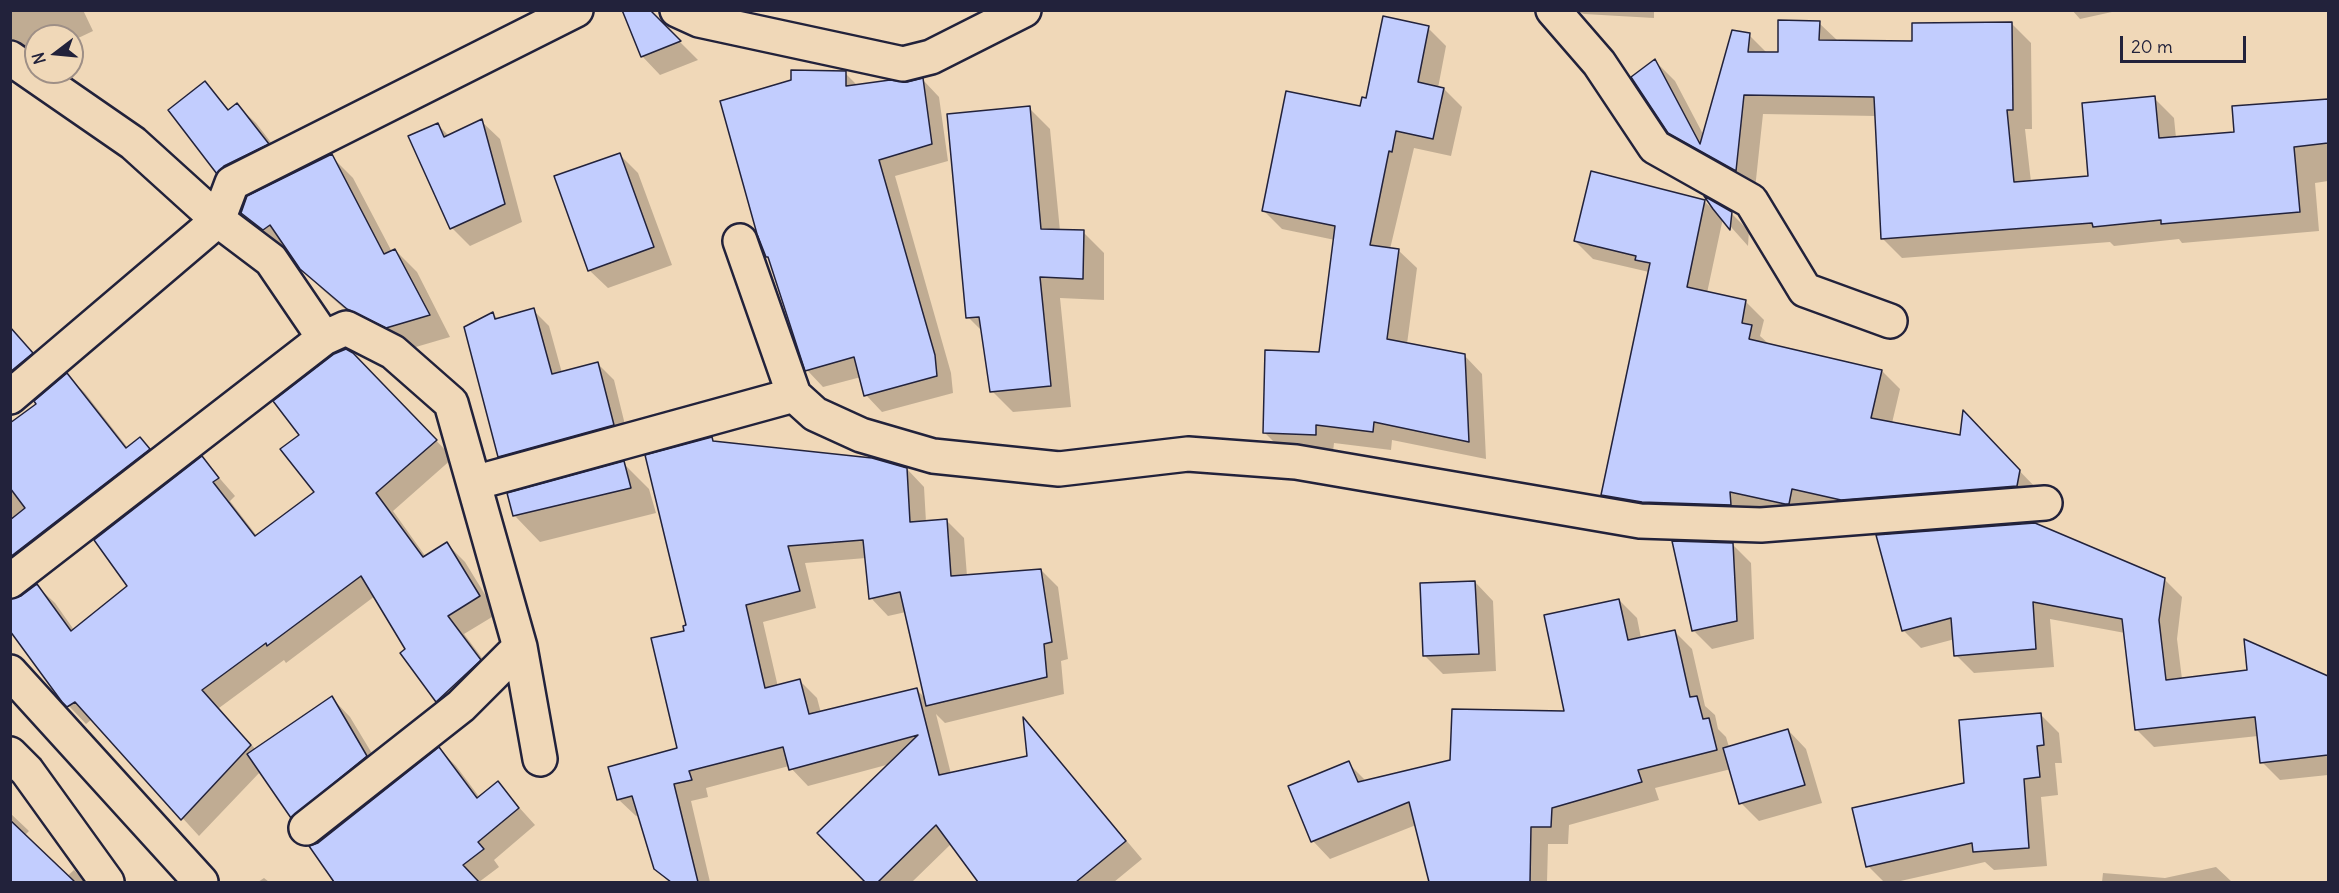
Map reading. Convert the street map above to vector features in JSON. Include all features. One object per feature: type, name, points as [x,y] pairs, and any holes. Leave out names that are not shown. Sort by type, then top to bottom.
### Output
[{"type":"street","points":[[10,397],[218,220],[232,183],[576,10]]},
{"type":"street","points":[[677,10],[699,20],[903,64],[931,57],[1024,10]]},
{"type":"street","points":[[1552,10],[1599,63],[1655,147],[1751,201],[1805,290],[1890,321]]},
{"type":"street","points":[[10,58],[133,143],[218,220],[271,260],[324,338]]},
{"type":"street","points":[[740,241],[794,395],[815,414],[861,435],[933,456],[1059,469],[1188,454],[1296,462],[1640,521],[1761,525],[2045,503]]},
{"type":"street","points":[[10,581],[324,338],[346,327],[393,352],[451,403],[520,647],[540,759]]},
{"type":"street","points":[[474,483],[794,395]]},
{"type":"street","points":[[306,828],[461,706],[520,647]]},
{"type":"street","points":[[10,672],[66,730],[201,882]]},
{"type":"street","points":[[10,754],[27,771],[107,882]]},
{"type":"building","points":[[622,10],[650,10],[681,41],[641,57]]},
{"type":"building","points":[[1383,16],[1429,26],[1418,82],[1444,88],[1433,139],[1396,131],[1392,152],[1389,151],[1370,245],[1399,249],[1387,339],[1465,354],[1469,442],[1374,422],[1373,432],[1316,425],[1316,435],[1263,433],[1265,350],[1319,352],[1335,226],[1262,211],[1286,91],[1360,106],[1362,97],[1366,98]]},
{"type":"building","points":[[1778,20],[1820,21],[1819,40],[1912,41],[1912,23],[2012,22],[2013,110],[2007,110],[2014,182],[2088,176],[2082,103],[2155,96],[2159,138],[2234,132],[2232,106],[2328,99],[2328,143],[2294,147],[2300,212],[2161,224],[2161,220],[2093,227],[2092,223],[1881,239],[1874,97],[1744,95],[1736,171],[1668,133],[1631,77],[1655,59],[1700,144],[1732,30],[1750,33],[1748,52],[1778,52]]},
{"type":"building","points":[[791,70],[846,71],[846,86],[890,80],[907,82],[923,78],[932,144],[879,160],[935,355],[937,376],[864,396],[854,357],[805,371],[768,257],[766,257],[757,234],[720,101],[791,80]]},
{"type":"building","points":[[205,81],[228,110],[237,103],[269,144],[224,166],[217,174],[168,110]]},
{"type":"building","points":[[1030,106],[1041,229],[1084,230],[1083,279],[1040,277],[1051,386],[990,392],[979,317],[966,318],[947,114]]},
{"type":"building","points":[[482,119],[505,204],[450,229],[408,136],[438,123],[444,137]]},
{"type":"building","points":[[620,153],[654,247],[588,271],[554,176]]},
{"type":"building","points":[[332,154],[384,254],[395,249],[430,315],[386,328],[347,309],[300,269],[270,225],[263,230],[241,213],[247,196]]},
{"type":"building","points":[[1591,171],[1705,200],[1687,287],[1746,300],[1742,323],[1752,325],[1749,339],[1882,370],[1871,418],[1960,435],[1963,410],[2020,470],[2017,486],[1841,500],[1792,489],[1789,504],[1730,492],[1731,505],[1642,502],[1601,495],[1650,263],[1635,260],[1636,256],[1574,241]]},
{"type":"building","points":[[1704,196],[1732,212],[1730,230],[1713,209]]},
{"type":"building","points":[[534,308],[552,374],[598,362],[614,425],[498,457],[464,327],[493,312],[495,319]]},
{"type":"building","points":[[10,327],[33,353],[10,372]]},
{"type":"building","points":[[346,349],[353,353],[437,440],[376,493],[423,557],[447,542],[480,596],[448,616],[481,660],[436,702],[400,653],[405,649],[361,576],[267,646],[266,643],[202,690],[251,745],[181,820],[75,702],[67,707],[62,702],[10,631],[10,599],[21,596],[37,584],[71,631],[127,586],[94,540],[202,456],[219,478],[213,482],[255,536],[314,492],[280,449],[299,435],[273,401],[334,354]]},
{"type":"building","points":[[67,373],[126,448],[140,437],[150,449],[10,557],[10,520],[25,508],[10,488],[10,423],[36,404],[34,401]]},
{"type":"building","points":[[712,437],[713,441],[872,458],[907,468],[910,522],[947,519],[951,576],[1041,569],[1052,642],[1044,644],[1047,677],[926,706],[900,592],[869,599],[863,540],[788,546],[800,591],[746,605],[765,688],[800,679],[809,714],[917,688],[939,775],[1027,756],[1023,717],[1126,841],[1076,882],[978,882],[936,825],[878,882],[865,882],[817,833],[918,735],[789,770],[783,747],[689,771],[692,780],[674,784],[698,882],[671,882],[654,869],[632,796],[617,800],[608,767],[677,748],[651,638],[684,631],[683,626],[686,625],[645,455]]},
{"type":"building","points":[[624,461],[631,488],[513,516],[507,493]]},
{"type":"building","points":[[2035,523],[2165,578],[2159,620],[2166,680],[2247,670],[2244,639],[2328,676],[2328,755],[2260,763],[2255,717],[2135,730],[2122,619],[2033,602],[2036,649],[1954,656],[1951,618],[1902,631],[1876,535]]},
{"type":"building","points":[[1672,541],[1733,543],[1737,621],[1692,631]]},
{"type":"building","points":[[1475,581],[1479,654],[1423,656],[1420,583]]},
{"type":"building","points":[[1619,599],[1628,640],[1675,630],[1690,697],[1697,696],[1703,719],[1709,718],[1717,750],[1638,770],[1642,782],[1552,808],[1551,827],[1531,827],[1530,882],[1429,882],[1409,802],[1311,842],[1288,786],[1349,761],[1358,782],[1450,760],[1452,709],[1564,711],[1544,615]]},
{"type":"building","points":[[332,696],[367,756],[291,818],[247,754]]},
{"type":"building","points":[[2041,713],[2044,745],[2037,746],[2040,777],[2024,779],[2029,848],[1973,852],[1972,843],[1866,867],[1852,808],[1964,783],[1959,720]]},
{"type":"building","points":[[1788,729],[1805,785],[1739,804],[1723,748]]},
{"type":"building","points":[[439,747],[477,798],[498,781],[519,808],[478,842],[484,849],[463,865],[479,882],[334,882],[309,846],[318,843]]},
{"type":"building","points":[[10,820],[75,882],[10,882]]}]
